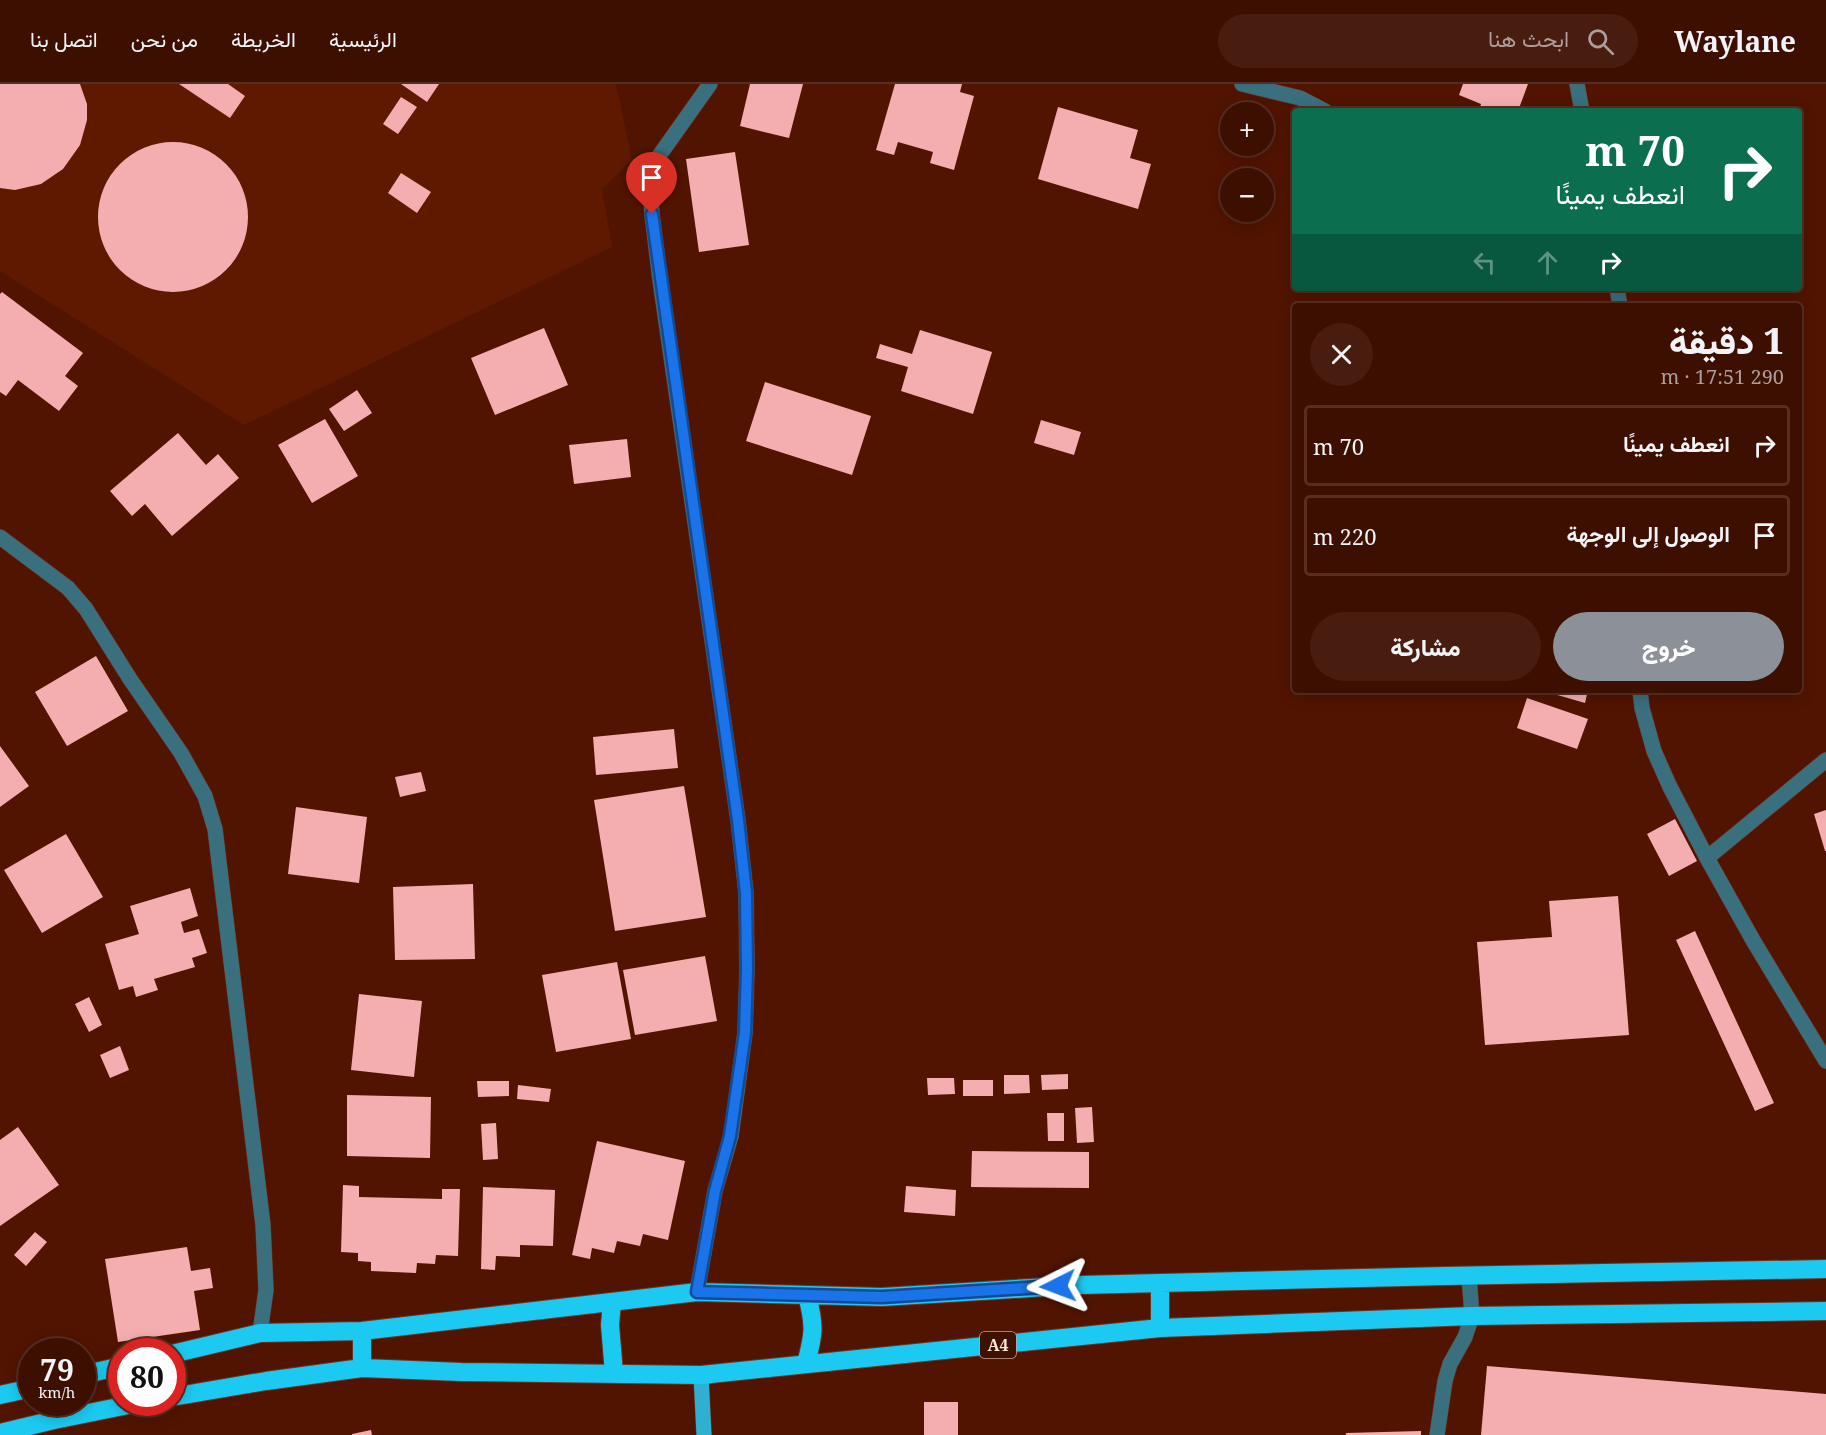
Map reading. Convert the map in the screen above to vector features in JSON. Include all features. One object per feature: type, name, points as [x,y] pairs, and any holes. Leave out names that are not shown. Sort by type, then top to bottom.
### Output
[{"type":"highway","points":[[186,1350],[260,1332],[363,1331],[697,1292],[882,1297],[1080,1285],[1826,1269]]},
{"type":"highway","points":[[1160,1283],[1160,1328]]},
{"type":"highway","points":[[806,1364],[813,1338],[813,1320],[807,1295]]},
{"type":"highway","points":[[612,1302],[610,1325],[614,1374]]},
{"type":"highway","name":"A4","points":[[186,1395],[362,1368],[461,1372],[701,1375],[1160,1328],[1472,1316],[1826,1311]]},
{"type":"highway","points":[[362,1368],[363,1331]]},
{"type":"highway","points":[[0,1395],[18,1391]]},
{"type":"highway","points":[[0,1433],[108,1409]]},
{"type":"main road","points":[[701,1375],[704,1435]]},
{"type":"street","points":[[697,1292],[715,1191],[730,1136],[745,1033],[746,893],[738,820],[659,269],[649,170],[710,84]]},
{"type":"street","points":[[1242,84],[1300,98],[1319,108]]},
{"type":"street","points":[[1576,84],[1581,108]]},
{"type":"street","points":[[0,537],[68,588],[86,609],[130,679],[181,753],[205,796],[216,829],[263,1225],[266,1290],[260,1332]]},
{"type":"street","points":[[1640,693],[1642,708],[1654,751],[1707,858],[1826,1061]]},
{"type":"street","points":[[1707,858],[1826,760]]},
{"type":"street","points":[[1437,1435],[1444,1381],[1472,1316],[1469,1276]]},
{"type":"shaded area","points":[[0,84],[616,84],[632,160],[602,189],[612,247],[244,425],[0,271]]},
{"type":"building","points":[[0,84],[80,84],[87,104],[87,120],[80,145],[63,169],[41,184],[15,190],[0,188]]},
{"type":"building","points":[[179,84],[228,84],[245,96],[230,118]]},
{"type":"building","points":[[401,84],[439,84],[427,102]]},
{"type":"building","points":[[750,84],[803,84],[789,138],[740,126]]},
{"type":"building","points":[[895,84],[962,84],[960,92],[974,96],[954,170],[930,163],[933,152],[898,142],[894,155],[876,150]]},
{"type":"building","points":[[1463,84],[1528,84],[1519,108],[1480,108],[1481,104],[1459,95]]},
{"type":"building","points":[[401,97],[417,107],[398,134],[383,124]]},
{"type":"building","points":[[1058,107],[1138,130],[1130,158],[1151,164],[1138,209],[1038,179]]},
{"type":"building","points":[[173,142],[188,143],[202,148],[226,164],[242,188],[247,202],[247,232],[242,246],[226,270],[202,286],[188,291],[173,292],[158,291],[144,286],[120,270],[104,246],[99,232],[98,217],[99,202],[104,188],[120,164],[144,148],[158,143]]},
{"type":"building","points":[[735,152],[749,245],[699,252],[686,159]]},
{"type":"building","points":[[401,173],[431,192],[417,213],[388,193]]},
{"type":"building","points":[[2,292],[83,353],[65,376],[78,386],[59,411],[18,380],[6,396],[0,392],[0,294]]},
{"type":"building","points":[[544,328],[568,385],[495,415],[471,358]]},
{"type":"building","points":[[920,330],[992,352],[973,414],[901,391],[908,367],[876,358],[880,344],[912,354]]},
{"type":"building","points":[[765,382],[871,416],[852,475],[746,441]]},
{"type":"building","points":[[357,390],[372,413],[344,431],[329,409]]},
{"type":"building","points":[[325,419],[358,476],[312,503],[278,445]]},
{"type":"building","points":[[1041,420],[1081,432],[1074,455],[1034,443]]},
{"type":"building","points":[[178,433],[206,465],[218,454],[239,478],[172,536],[145,504],[132,516],[110,491]]},
{"type":"building","points":[[627,439],[631,477],[574,484],[569,445]]},
{"type":"building","points":[[96,656],[128,711],[67,746],[35,692]]},
{"type":"building","points":[[1550,693],[1587,693],[1585,703]]},
{"type":"building","points":[[1527,698],[1588,719],[1577,749],[1517,728]]},
{"type":"building","points":[[674,729],[678,768],[596,775],[593,737]]},
{"type":"building","points":[[0,746],[29,786],[0,807]]},
{"type":"building","points":[[421,772],[426,791],[400,797],[395,777]]},
{"type":"building","points":[[684,786],[706,917],[615,931],[594,800]]},
{"type":"building","points":[[296,807],[367,817],[359,883],[288,874]]},
{"type":"building","points":[[1826,810],[1826,851],[1825,851],[1814,814]]},
{"type":"building","points":[[1675,819],[1697,861],[1669,876],[1647,834]]},
{"type":"building","points":[[66,834],[103,897],[42,933],[4,870]]},
{"type":"building","points":[[473,884],[475,959],[395,960],[393,887]]},
{"type":"building","points":[[190,888],[198,916],[181,922],[184,933],[199,929],[207,953],[192,958],[195,967],[154,979],[158,990],[136,997],[133,986],[119,990],[105,944],[139,934],[130,906]]},
{"type":"building","points":[[1618,896],[1629,1035],[1485,1045],[1477,942],[1552,937],[1549,901]]},
{"type":"building","points":[[1695,931],[1774,1103],[1755,1111],[1676,940]]},
{"type":"building","points":[[705,956],[717,1021],[635,1035],[623,970]]},
{"type":"building","points":[[617,962],[631,1039],[556,1052],[542,975]]},
{"type":"building","points":[[359,994],[422,1001],[414,1077],[351,1070]]},
{"type":"building","points":[[89,997],[102,1025],[89,1032],[75,1004]]},
{"type":"building","points":[[120,1046],[129,1070],[110,1078],[100,1055]]},
{"type":"building","points":[[1068,1074],[1068,1089],[1042,1090],[1041,1075]]},
{"type":"building","points":[[1004,1075],[1029,1075],[1030,1093],[1004,1094]]},
{"type":"building","points":[[927,1078],[954,1078],[955,1094],[928,1095]]},
{"type":"building","points":[[963,1080],[993,1080],[993,1096],[963,1096]]},
{"type":"building","points":[[477,1081],[509,1081],[509,1096],[478,1097]]},
{"type":"building","points":[[518,1085],[551,1089],[549,1102],[517,1099]]},
{"type":"building","points":[[347,1095],[431,1097],[430,1158],[347,1156]]},
{"type":"building","points":[[1092,1107],[1094,1142],[1077,1143],[1075,1108]]},
{"type":"building","points":[[1047,1113],[1064,1113],[1064,1141],[1048,1141]]},
{"type":"building","points":[[496,1123],[498,1159],[483,1160],[481,1124]]},
{"type":"building","points":[[18,1127],[59,1185],[0,1226],[0,1140]]},
{"type":"building","points":[[597,1141],[685,1161],[668,1240],[643,1234],[640,1246],[617,1241],[614,1253],[592,1248],[590,1259],[572,1255]]},
{"type":"building","points":[[972,1151],[1089,1152],[1089,1188],[971,1187]]},
{"type":"building","points":[[343,1185],[359,1186],[359,1197],[442,1199],[442,1189],[460,1189],[458,1256],[436,1255],[435,1264],[417,1263],[416,1273],[371,1271],[371,1262],[358,1261],[358,1253],[341,1252]]},
{"type":"building","points":[[906,1186],[956,1190],[955,1216],[904,1212]]},
{"type":"building","points":[[483,1187],[555,1190],[553,1246],[520,1245],[520,1257],[496,1256],[495,1270],[481,1269]]},
{"type":"building","points":[[35,1232],[47,1242],[26,1266],[14,1255]]},
{"type":"building","points":[[187,1247],[191,1271],[210,1268],[213,1288],[194,1291],[200,1330],[145,1338],[117,1338],[105,1259]]},
{"type":"building","points":[[1487,1366],[1826,1394],[1826,1435],[1481,1435]]},
{"type":"building","points":[[924,1402],[958,1402],[958,1435],[924,1435]]},
{"type":"building","points":[[371,1430],[372,1435],[352,1435],[352,1434]]},
{"type":"building","points":[[1421,1431],[1421,1435],[1346,1435],[1346,1433]]},
{"type":"route","points":[[652,214],[738,820],[746,893],[745,1033],[730,1136],[715,1191],[697,1292],[882,1297],[1058,1286]]}]
